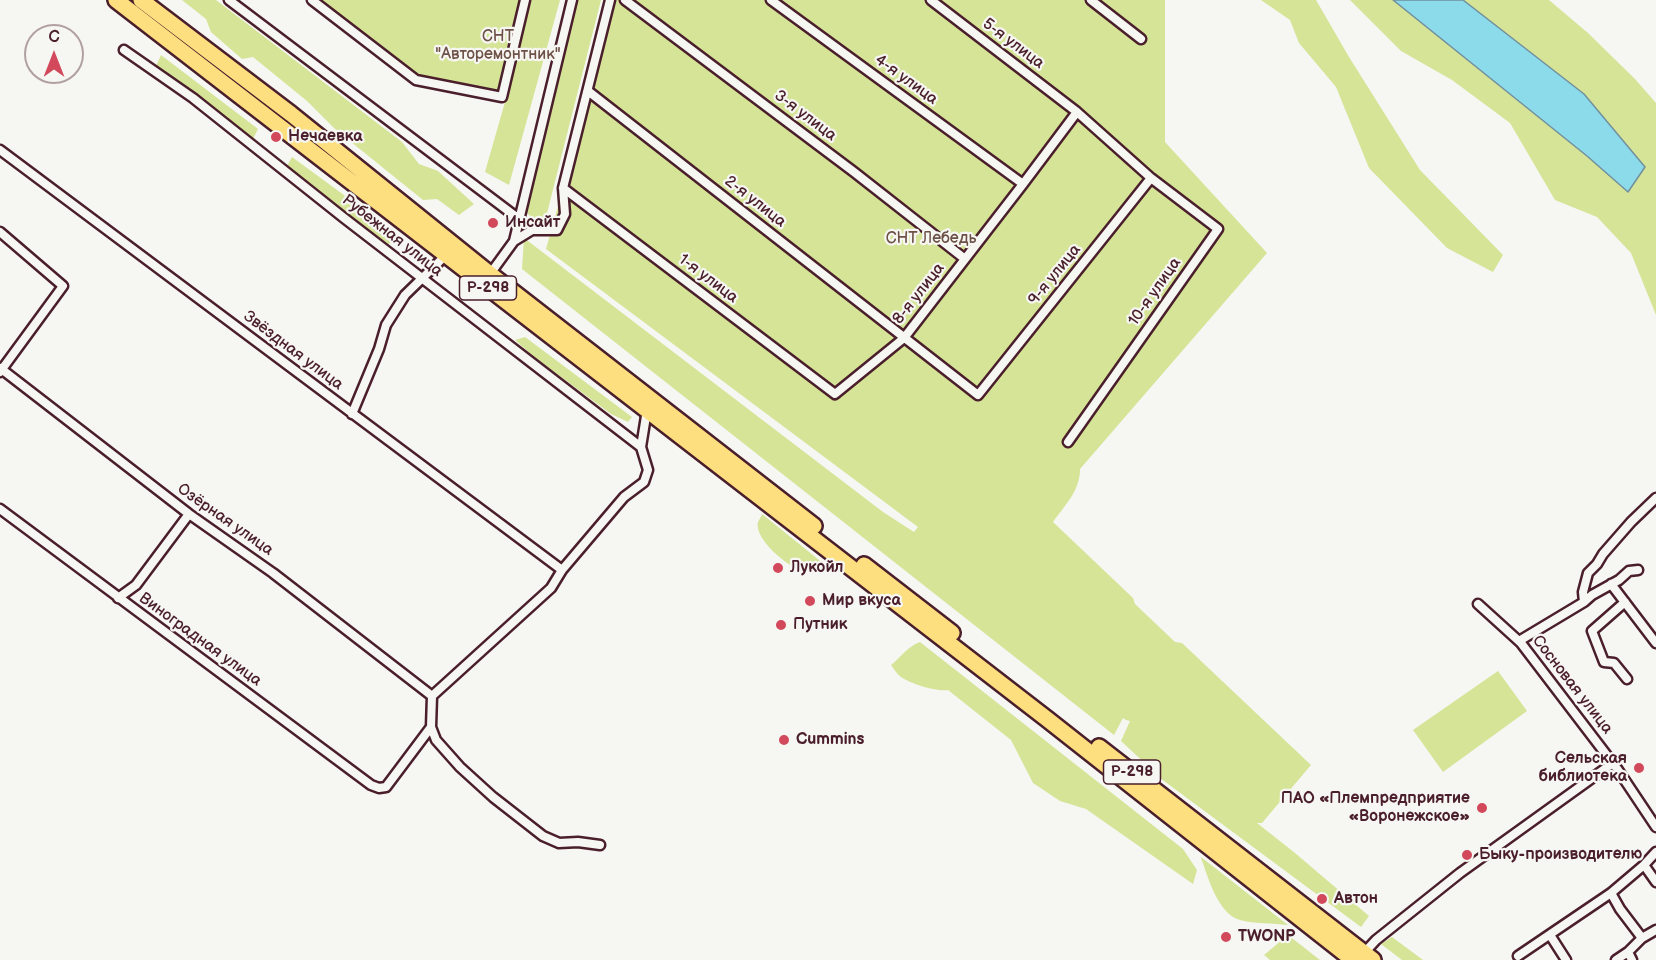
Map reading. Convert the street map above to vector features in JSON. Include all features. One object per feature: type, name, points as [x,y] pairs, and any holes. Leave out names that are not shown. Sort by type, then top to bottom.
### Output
[{"type":"highway","name":"Р-298","points":[[116,0],[1047,719],[1363,958]]},
{"type":"highway","name":"Р-298","points":[[141,0],[291,114],[490,274],[957,637],[1363,958]]},
{"type":"highway","points":[[759,497],[760,491],[766,492],[819,534],[836,543]]},
{"type":"highway","points":[[881,591],[896,596],[955,640],[958,640],[957,637]]},
{"type":"street","points":[[229,0],[519,219]]},
{"type":"street","points":[[312,0],[416,80],[502,97],[525,0]]},
{"type":"street","points":[[514,241],[572,0]]},
{"type":"street","points":[[490,274],[514,241],[532,230],[557,230],[565,214],[563,188],[610,0]]},
{"type":"street","name":"3-я улица","points":[[625,0],[854,172],[965,259]]},
{"type":"street","name":"4-я улица","points":[[771,0],[1023,184]]},
{"type":"street","name":"5-я улица","points":[[931,0],[1077,112]]},
{"type":"street","points":[[1091,0],[1141,39]]},
{"type":"street","name":"Рубежная улица","points":[[124,50],[193,98],[422,279],[641,447]]},
{"type":"street","name":"2-я улица","points":[[588,90],[904,338]]},
{"type":"street","points":[[1077,112],[1151,178]]},
{"type":"street","name":"8-я улица","points":[[835,394],[904,338],[1077,112]]},
{"type":"street","name":"Звёздная улица","points":[[2,154],[562,570]]},
{"type":"street","name":"9-я улица","points":[[904,338],[978,395],[1151,178]]},
{"type":"street","name":"10-я улица","points":[[1068,442],[1218,229],[1151,178]]},
{"type":"street","name":"1-я улица","points":[[563,188],[835,394]]},
{"type":"street","points":[[0,232],[63,286],[1,370]]},
{"type":"street","points":[[352,414],[380,348],[386,325],[405,296],[446,255]]},
{"type":"street","name":"Озёрная улица","points":[[1,370],[189,514],[273,573],[432,696]]},
{"type":"street","points":[[600,845],[559,843],[543,836],[493,797],[448,755],[436,740],[431,727],[432,696],[551,588],[562,570],[624,497],[644,482],[648,470],[641,447],[647,410]]},
{"type":"street","points":[[1584,602],[1583,592],[1588,573],[1631,522],[1656,498]]},
{"type":"street","name":"Виноградная улица","points":[[0,509],[371,785],[379,788],[386,787],[431,727]]},
{"type":"street","points":[[118,598],[136,585],[189,514]]},
{"type":"street","points":[[1519,641],[1584,602],[1629,571],[1638,570]]},
{"type":"street","points":[[1611,584],[1656,643]]},
{"type":"street","points":[[1625,602],[1592,631],[1604,662],[1614,663],[1627,679]]},
{"type":"street","name":"Сосновая улица","points":[[1478,604],[1519,641],[1613,763],[1656,827]]},
{"type":"street","points":[[1363,958],[1376,940],[1460,873],[1613,763]]},
{"type":"street","points":[[1518,956],[1611,893],[1644,866],[1656,852]]},
{"type":"street","points":[[1644,866],[1656,882]]},
{"type":"street","points":[[1611,893],[1642,938]]},
{"type":"street","points":[[1616,960],[1630,956],[1642,938],[1656,930]]},
{"type":"street","points":[[1550,935],[1566,960]]},
{"type":"green space","points":[[182,0],[216,0],[402,142],[419,164],[438,171],[474,204],[459,215],[437,199],[423,200],[335,129],[307,101],[253,57],[242,59],[211,32],[206,19]]},
{"type":"green space","name":"СНТ \"Авторемонтник\"","points":[[317,0],[560,0],[509,185],[485,172],[507,95],[419,78]]},
{"type":"green space","points":[[577,0],[601,0],[543,229],[527,213]]},
{"type":"green space","name":"СНТ Лебедь","points":[[616,0],[1165,0],[1165,142],[1267,253],[1080,469],[1075,491],[1053,522],[1133,598],[1135,604],[1175,642],[1182,643],[1311,765],[1262,823],[1257,823],[1369,916],[1361,927],[1164,781],[1121,741],[1130,721],[1123,718],[1114,735],[522,269],[524,238],[883,512],[914,532],[918,527],[546,249]]},
{"type":"green space","points":[[1261,0],[1316,0],[1420,170],[1503,255],[1493,272],[1447,248],[1369,168],[1336,87],[1299,43],[1290,20]]},
{"type":"green space","points":[[1350,0],[1549,0],[1588,33],[1635,79],[1656,103],[1656,315],[1631,253],[1597,217],[1555,200],[1510,123],[1452,80],[1401,51]]},
{"type":"green space","points":[[161,55],[258,129],[253,139],[156,66]]},
{"type":"green space","points":[[292,157],[400,236],[389,244],[348,218],[287,166]]},
{"type":"green space","points":[[525,337],[632,417],[628,422],[611,414],[534,357],[515,340]]},
{"type":"green space","points":[[762,514],[824,564],[814,569],[803,570],[784,561],[761,535],[758,522]]},
{"type":"green space","points":[[920,642],[1183,849],[1197,870],[1193,884],[1086,809],[1060,801],[1033,783],[1011,740],[948,690],[924,687],[900,676],[891,665],[908,649]]},
{"type":"green space","points":[[1498,671],[1527,711],[1443,772],[1413,730]]},
{"type":"green space","points":[[1201,857],[1288,925],[1251,922],[1232,916],[1215,894]]},
{"type":"green space","points":[[1288,935],[1320,960],[1270,960],[1264,955]]},
{"type":"green space","points":[[1392,937],[1423,960],[1402,960],[1381,944]]},
{"type":"water","points":[[1393,0],[1463,0],[1584,94],[1645,167],[1628,192],[1587,156]]},
{"type":"place","name":"Нечаевка","points":[[276,137]]},
{"type":"place","name":"Инсайт","points":[[493,223]]},
{"type":"place","name":"Лукойл","points":[[778,568]]},
{"type":"place","name":"Мир вкуса","points":[[810,601]]},
{"type":"place","name":"Путник","points":[[781,625]]},
{"type":"place","name":"Cummins","points":[[784,740]]},
{"type":"place","name":"Сельская библиотека","points":[[1639,768]]},
{"type":"place","name":"ПАО «Племпредприятие «Воронежское»","points":[[1482,808]]},
{"type":"place","name":"Быку-производителю","points":[[1467,855]]},
{"type":"place","name":"Автон","points":[[1322,899]]},
{"type":"place","name":"TWONP","points":[[1226,937]]}]
